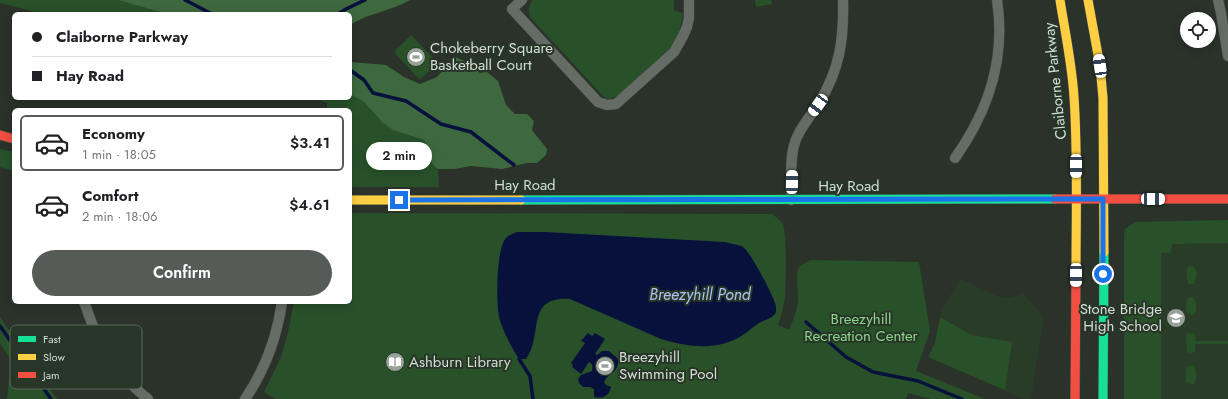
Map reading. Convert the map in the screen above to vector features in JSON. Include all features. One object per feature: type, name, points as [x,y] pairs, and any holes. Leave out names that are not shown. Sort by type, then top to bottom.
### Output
[{"type":"street","points":[[522,0],[512,9],[598,102],[607,105],[616,104],[674,52],[684,36],[689,18],[689,0]]},
{"type":"street","points":[[791,200],[792,155],[796,142],[804,124],[827,90],[838,62],[844,25],[843,0]]},
{"type":"street","points":[[955,158],[968,140],[978,120],[987,100],[993,79],[998,58],[1000,36],[997,0]]},
{"type":"street","name":"Claiborne Parkway","points":[[1060,0],[1074,96],[1076,156],[1076,399]]},
{"type":"street","points":[[1088,0],[1097,44],[1103,98],[1104,399]]},
{"type":"street","points":[[1218,0],[1222,13],[1228,56]]},
{"type":"street","points":[[0,135],[12,138]]},
{"type":"street","name":"Hay Road","points":[[352,200],[1228,199]]},
{"type":"street","points":[[85,304],[92,325]]},
{"type":"street","points":[[245,399],[268,357],[276,334],[282,304]]},
{"type":"street","points":[[138,389],[148,399]]},
{"type":"shaded area","name":"Stone Bridge High School","points":[[1228,223],[1228,399],[1125,399],[1124,236]]},
{"type":"shaded area","points":[[960,279],[1002,298],[1011,298],[1023,293],[1044,317],[1031,399],[1024,399],[928,357],[935,343],[942,309]]},
{"type":"green space","points":[[0,0],[118,0],[160,12],[36,12],[0,3]]},
{"type":"green space","points":[[118,0],[410,0],[352,24],[352,12],[160,12]]},
{"type":"green space","points":[[533,0],[674,0],[674,11],[683,13],[679,33],[670,48],[618,96],[609,99],[604,97],[530,17],[529,8]]},
{"type":"green space","points":[[755,0],[771,0],[772,4],[756,7]]},
{"type":"green space","name":"Chokeberry Square Basketball Court","points":[[411,35],[438,63],[420,80],[394,52]]},
{"type":"green space","points":[[455,57],[467,62],[480,73],[487,72],[498,81],[506,105],[515,114],[527,114],[534,121],[532,130],[547,149],[546,155],[537,163],[527,163],[502,169],[471,166],[455,169],[438,169],[432,164],[424,140],[393,130],[383,123],[364,102],[352,95],[352,62],[386,65],[404,77],[420,84],[437,77]]},
{"type":"green space","points":[[352,95],[364,102],[383,123],[393,130],[424,140],[432,164],[438,169],[439,187],[352,187],[352,108],[327,108],[327,103],[317,100],[352,100]]},
{"type":"green space","points":[[0,149],[12,152],[12,170],[0,167]]},
{"type":"green space","name":"Breezyhill Recreation Center","points":[[352,213],[772,214],[783,224],[785,238],[785,298],[778,325],[789,330],[798,302],[797,272],[800,266],[810,260],[919,262],[930,331],[916,371],[985,399],[931,399],[908,393],[906,399],[276,399],[264,392],[281,357],[294,304],[352,304]]},
{"type":"green space","points":[[1228,220],[1228,243],[1172,244],[1171,252],[1161,253],[1161,399],[1124,399],[1125,229],[1135,222]]},
{"type":"green space","points":[[1188,267],[1194,267],[1196,271],[1194,284],[1189,284],[1187,278]]},
{"type":"green space","points":[[1190,297],[1193,297],[1196,305],[1195,314],[1191,315],[1186,312],[1187,300]]},
{"type":"green space","points":[[0,317],[10,331],[10,358],[0,343]]},
{"type":"green space","points":[[940,317],[971,335],[1012,342],[1005,390],[928,357],[935,343]]},
{"type":"green space","points":[[1188,333],[1195,334],[1196,341],[1228,341],[1228,344],[1195,344],[1195,352],[1188,353],[1186,335]]},
{"type":"green space","points":[[1193,365],[1196,372],[1196,380],[1194,384],[1190,384],[1186,382],[1186,369]]},
{"type":"green space","points":[[10,370],[10,389],[50,389],[57,399],[7,399]]},
{"type":"water","name":"Breezyhill Pond","points":[[517,232],[545,232],[725,242],[739,245],[746,250],[761,275],[774,301],[776,312],[772,317],[727,343],[698,346],[679,344],[661,339],[570,299],[556,300],[546,304],[541,311],[531,350],[526,359],[519,359],[513,350],[500,322],[497,300],[500,253],[507,237]]},
{"type":"water","name":"Breezyhill Swimming Pool","points":[[588,333],[592,336],[595,333],[605,339],[595,354],[597,355],[602,351],[609,351],[618,359],[617,367],[604,382],[606,385],[611,387],[609,393],[600,398],[594,397],[594,389],[590,387],[583,387],[579,383],[578,379],[581,375],[592,371],[593,367],[591,364],[589,362],[581,374],[572,367],[573,365],[571,363],[585,343],[581,341]]},
{"type":"waterway","points":[[185,0],[208,12]]},
{"type":"waterway","points":[[341,12],[365,0]]},
{"type":"waterway","points":[[352,71],[364,80],[373,93],[406,101],[441,124],[471,132],[514,165]]},
{"type":"waterway","points":[[806,322],[846,357],[873,372],[918,381],[962,399]]},
{"type":"waterway","points":[[0,326],[10,340]]},
{"type":"waterway","points":[[519,359],[530,376],[533,399]]},
{"type":"waterway","points":[[44,389],[51,399]]},
{"type":"traffic: fast","points":[[521,200],[1055,199]]},
{"type":"traffic: fast","points":[[1103,399],[1104,252]]},
{"type":"traffic: slow","points":[[1060,0],[1070,60],[1074,97],[1076,162],[1076,272]]},
{"type":"traffic: slow","points":[[1088,0],[1100,66],[1103,98],[1104,252]]},
{"type":"traffic: slow","points":[[352,200],[521,200]]},
{"type":"traffic: jam","points":[[0,135],[12,138]]},
{"type":"traffic: jam","points":[[1055,199],[1228,199]]},
{"type":"traffic: jam","points":[[1075,399],[1076,272]]},
{"type":"place","name":"Chokeberry Square Basketball Court","points":[[416,57]]},
{"type":"place","name":"Stone Bridge High School","points":[[1176,318]]},
{"type":"place","name":"Ashburn Library","points":[[395,362]]},
{"type":"place","name":"Breezyhill Swimming Pool","points":[[605,366]]},
{"type":"route","points":[[399,200],[1103,199],[1103,274]]}]
